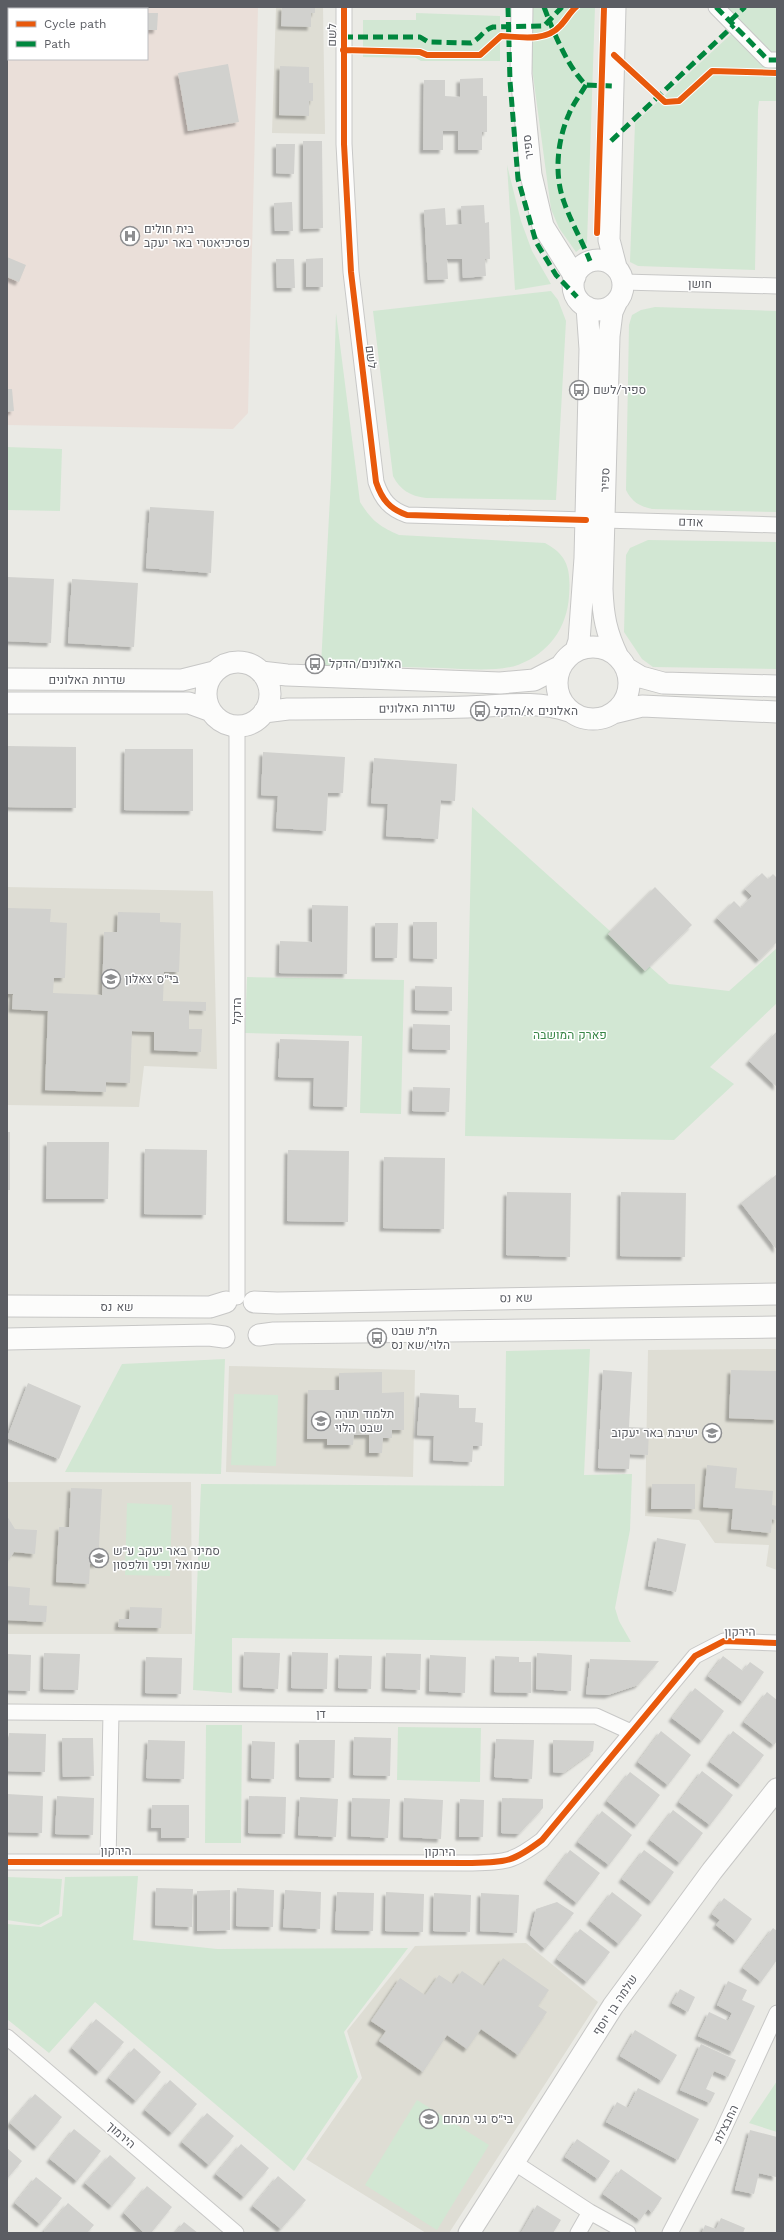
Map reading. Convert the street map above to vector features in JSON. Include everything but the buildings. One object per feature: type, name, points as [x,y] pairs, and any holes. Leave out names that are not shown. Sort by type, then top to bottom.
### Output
[{"type":"street","name":"לשם","points":[[344,7],[344,144],[350,272],[368,421],[380,493],[386,504],[407,515],[595,520]]},
{"type":"street","name":"ספיר","points":[[522,7],[522,81],[531,175],[543,226],[575,277]]},
{"type":"street","points":[[615,7],[609,240],[620,274],[623,289],[617,301],[603,309],[587,307],[577,297],[574,291],[575,277],[578,269],[592,260],[609,262],[620,274]]},
{"type":"street","points":[[716,7],[768,60],[777,60]]},
{"type":"street","name":"חושן","points":[[620,274],[777,286]]},
{"type":"street","name":"ספיר","points":[[576,650],[580,641],[595,520],[609,336],[612,312],[617,301]]},
{"type":"street","name":"ספיר","points":[[587,307],[590,349],[595,520],[603,611],[608,636],[622,662]]},
{"type":"street","name":"אודם","points":[[595,520],[777,525]]},
{"type":"street","points":[[777,686],[663,683],[641,677],[609,650],[598,646],[576,650],[566,657],[559,667],[556,679],[557,691],[562,702],[570,711],[579,717],[591,719],[602,718],[613,713],[642,706],[777,712]]},
{"type":"street","points":[[232,662],[243,662],[262,672],[270,692],[268,703],[264,712],[257,719],[237,726],[227,724],[218,719],[211,711],[207,702],[206,692],[208,682],[214,672],[222,666],[232,662]]},
{"type":"street","points":[[613,713],[626,698],[629,683],[622,662]]},
{"type":"street","name":"שדרות האלונים","points":[[262,672],[295,676],[500,683],[534,680],[559,667]]},
{"type":"street","name":"שדרות האלונים","points":[[7,679],[182,680],[214,672]]},
{"type":"street","name":"שדרות האלונים","points":[[7,703],[189,703],[211,711]]},
{"type":"street","name":"שדרות האלונים","points":[[264,712],[288,709],[468,707],[537,704],[570,711]]},
{"type":"street","name":"הדקל","points":[[237,726],[239,1300]]},
{"type":"street","name":"שא נס","points":[[7,1306],[210,1307],[239,1300],[277,1303],[777,1294]]},
{"type":"street","points":[[224,1337],[218,1323],[218,1315],[239,1300],[263,1314],[262,1328],[259,1335]]},
{"type":"street","points":[[7,1339],[209,1335],[224,1337],[238,1344],[246,1343],[259,1335],[274,1333],[777,1327]]},
{"type":"street","name":"הירקון","points":[[7,1862],[506,1862],[525,1853],[542,1840],[695,1656],[711,1646],[724,1641],[777,1643]]},
{"type":"street","name":"דן","points":[[7,1712],[596,1716],[631,1732]]},
{"type":"street","points":[[108,1862],[111,1713]]},
{"type":"street","name":"שלמה בן יוסף","points":[[469,2233],[515,2163],[613,2006],[712,1871],[777,1789]]},
{"type":"street","name":"החבצלת","points":[[670,2233],[719,2139],[777,2012]]},
{"type":"street","name":"הירמוך","points":[[7,2037],[236,2233]]},
{"type":"street","points":[[515,2163],[590,2212],[628,2233]]},
{"type":"street","points":[[578,2233],[590,2212]]},
{"type":"shaded area","name":"בית חולים פסיכיאטרי באר יעקב","points":[[7,7],[258,7],[248,413],[233,429],[7,425]]},
{"type":"shaded area","points":[[276,7],[323,7],[325,134],[272,133]]},
{"type":"shaded area","name":"בי\"ס צאלון","points":[[7,887],[213,891],[217,1069],[144,1066],[139,1107],[7,1105]]},
{"type":"shaded area","name":"ישיבת באר יעקוב","points":[[777,1349],[777,1570],[766,1566],[769,1545],[715,1543],[699,1520],[645,1516],[648,1350]]},
{"type":"shaded area","name":"תלמוד תורה שבט הלוי","points":[[229,1366],[415,1370],[413,1477],[226,1472]]},
{"type":"shaded area","name":"סמינר באר יעקב ע\"ש שמואל ופני וולפסון","points":[[7,1482],[191,1482],[192,1634],[7,1634]]},
{"type":"shaded area","name":"בי\"ס גני מנחם","points":[[526,1943],[598,2002],[449,2233],[426,2233],[306,2159],[362,2078],[347,2031],[415,1946]]},
{"type":"green space","points":[[532,7],[595,7],[587,243],[576,252],[559,228],[551,209],[532,68]]},
{"type":"green space","points":[[724,7],[777,7],[777,101],[759,101],[758,110],[755,270],[638,266],[630,262],[635,123],[741,25]]},
{"type":"green space","points":[[416,13],[500,16],[500,61],[421,61],[416,58],[363,57],[363,20],[416,20]]},
{"type":"green space","points":[[507,165],[521,221],[532,251],[551,284],[515,290]]},
{"type":"green space","points":[[551,291],[558,300],[566,321],[556,500],[426,498],[415,496],[406,492],[402,489],[393,476],[373,311]]},
{"type":"green space","points":[[655,307],[777,311],[777,512],[652,509],[636,503],[628,494],[626,490],[629,325],[632,315],[641,310]]},
{"type":"green space","points":[[336,313],[360,502],[368,514],[381,526],[399,535],[545,543],[559,553],[563,558],[569,578],[568,608],[565,619],[554,638],[547,646],[539,654],[529,660],[518,665],[501,669],[321,665],[331,479]]},
{"type":"green space","points":[[7,447],[62,449],[60,511],[7,510]]},
{"type":"green space","points":[[648,540],[777,542],[777,669],[653,667],[642,659],[624,632],[626,555],[630,548]]},
{"type":"green space","name":"פארק המושבה","points":[[472,807],[669,984],[729,991],[777,948],[777,1003],[710,1067],[734,1084],[674,1140],[465,1136]]},
{"type":"green space","points":[[247,977],[404,980],[401,1114],[360,1113],[362,1036],[245,1033]]},
{"type":"green space","points":[[590,1349],[584,1475],[632,1474],[630,1530],[615,1608],[619,1621],[631,1642],[232,1638],[232,1693],[193,1690],[201,1484],[504,1486],[506,1351]]},
{"type":"green space","points":[[225,1359],[221,1474],[65,1472],[122,1364]]},
{"type":"green space","points":[[234,1394],[278,1395],[276,1466],[231,1465]]},
{"type":"green space","points":[[127,1503],[172,1505],[170,1576],[125,1575]]},
{"type":"green space","points":[[206,1725],[242,1725],[241,1843],[205,1843]]},
{"type":"green space","points":[[398,1727],[481,1728],[480,1782],[397,1780]]},
{"type":"green space","points":[[138,1876],[133,1940],[217,1949],[408,1948],[344,2032],[358,2077],[294,2171],[95,2002],[49,2053],[7,2019],[7,1924],[41,1927],[62,1916],[65,1877]]},
{"type":"green space","points":[[7,1877],[62,1879],[59,1914],[39,1925],[7,1920]]},
{"type":"green space","points":[[777,2081],[777,2132],[749,2123]]},
{"type":"green space","points":[[417,2100],[489,2145],[437,2230],[365,2185]]},
{"type":"marked path","points":[[508,7],[510,81],[518,179],[536,242],[556,275],[577,297]]},
{"type":"marked path","points":[[544,7],[562,49],[579,78],[586,85],[613,86]]},
{"type":"marked path","points":[[343,37],[420,37],[428,42],[471,43],[493,27],[544,26],[562,7]]},
{"type":"marked path","points":[[716,7],[768,60],[777,60]]},
{"type":"marked path","points":[[730,21],[745,7]]},
{"type":"marked path","points":[[611,141],[734,25]]},
{"type":"marked path","points":[[586,85],[572,107],[565,124],[558,158],[558,169],[564,202],[590,261]]},
{"type":"cycle path","points":[[344,7],[344,144],[351,272],[376,482],[378,488],[384,499],[391,507],[407,515],[586,520]]},
{"type":"cycle path","points":[[343,50],[420,52],[427,55],[480,55],[501,36],[532,37],[548,34],[560,26],[576,7]]},
{"type":"cycle path","points":[[597,233],[604,7]]},
{"type":"cycle path","points":[[614,55],[665,102],[679,101],[712,71],[777,73]]},
{"type":"cycle path","points":[[7,1862],[471,1863],[502,1861],[524,1853],[542,1840],[695,1656],[724,1641],[777,1643]]},
{"type":"place","name":"בית חולים פסיכיאטרי באר יעקב","points":[[130,236]]},
{"type":"place","name":"ספיר/לשם","points":[[579,390]]},
{"type":"place","name":"האלונים/הדקל","points":[[315,664]]},
{"type":"place","name":"האלונים א/הדקל","points":[[480,711]]},
{"type":"place","name":"בי\"ס צאלון","points":[[111,979]]},
{"type":"place","name":"ת״ת שבט הלוי/שא נס","points":[[377,1338]]},
{"type":"place","name":"תלמוד תורה שבט הלוי","points":[[321,1421]]},
{"type":"place","name":"ישיבת באר יעקוב","points":[[712,1433]]},
{"type":"place","name":"סמינר באר יעקב ע\"ש שמואל ופני וולפסון","points":[[99,1558]]},
{"type":"place","name":"בי\"ס גני מנחם","points":[[429,2119]]}]
